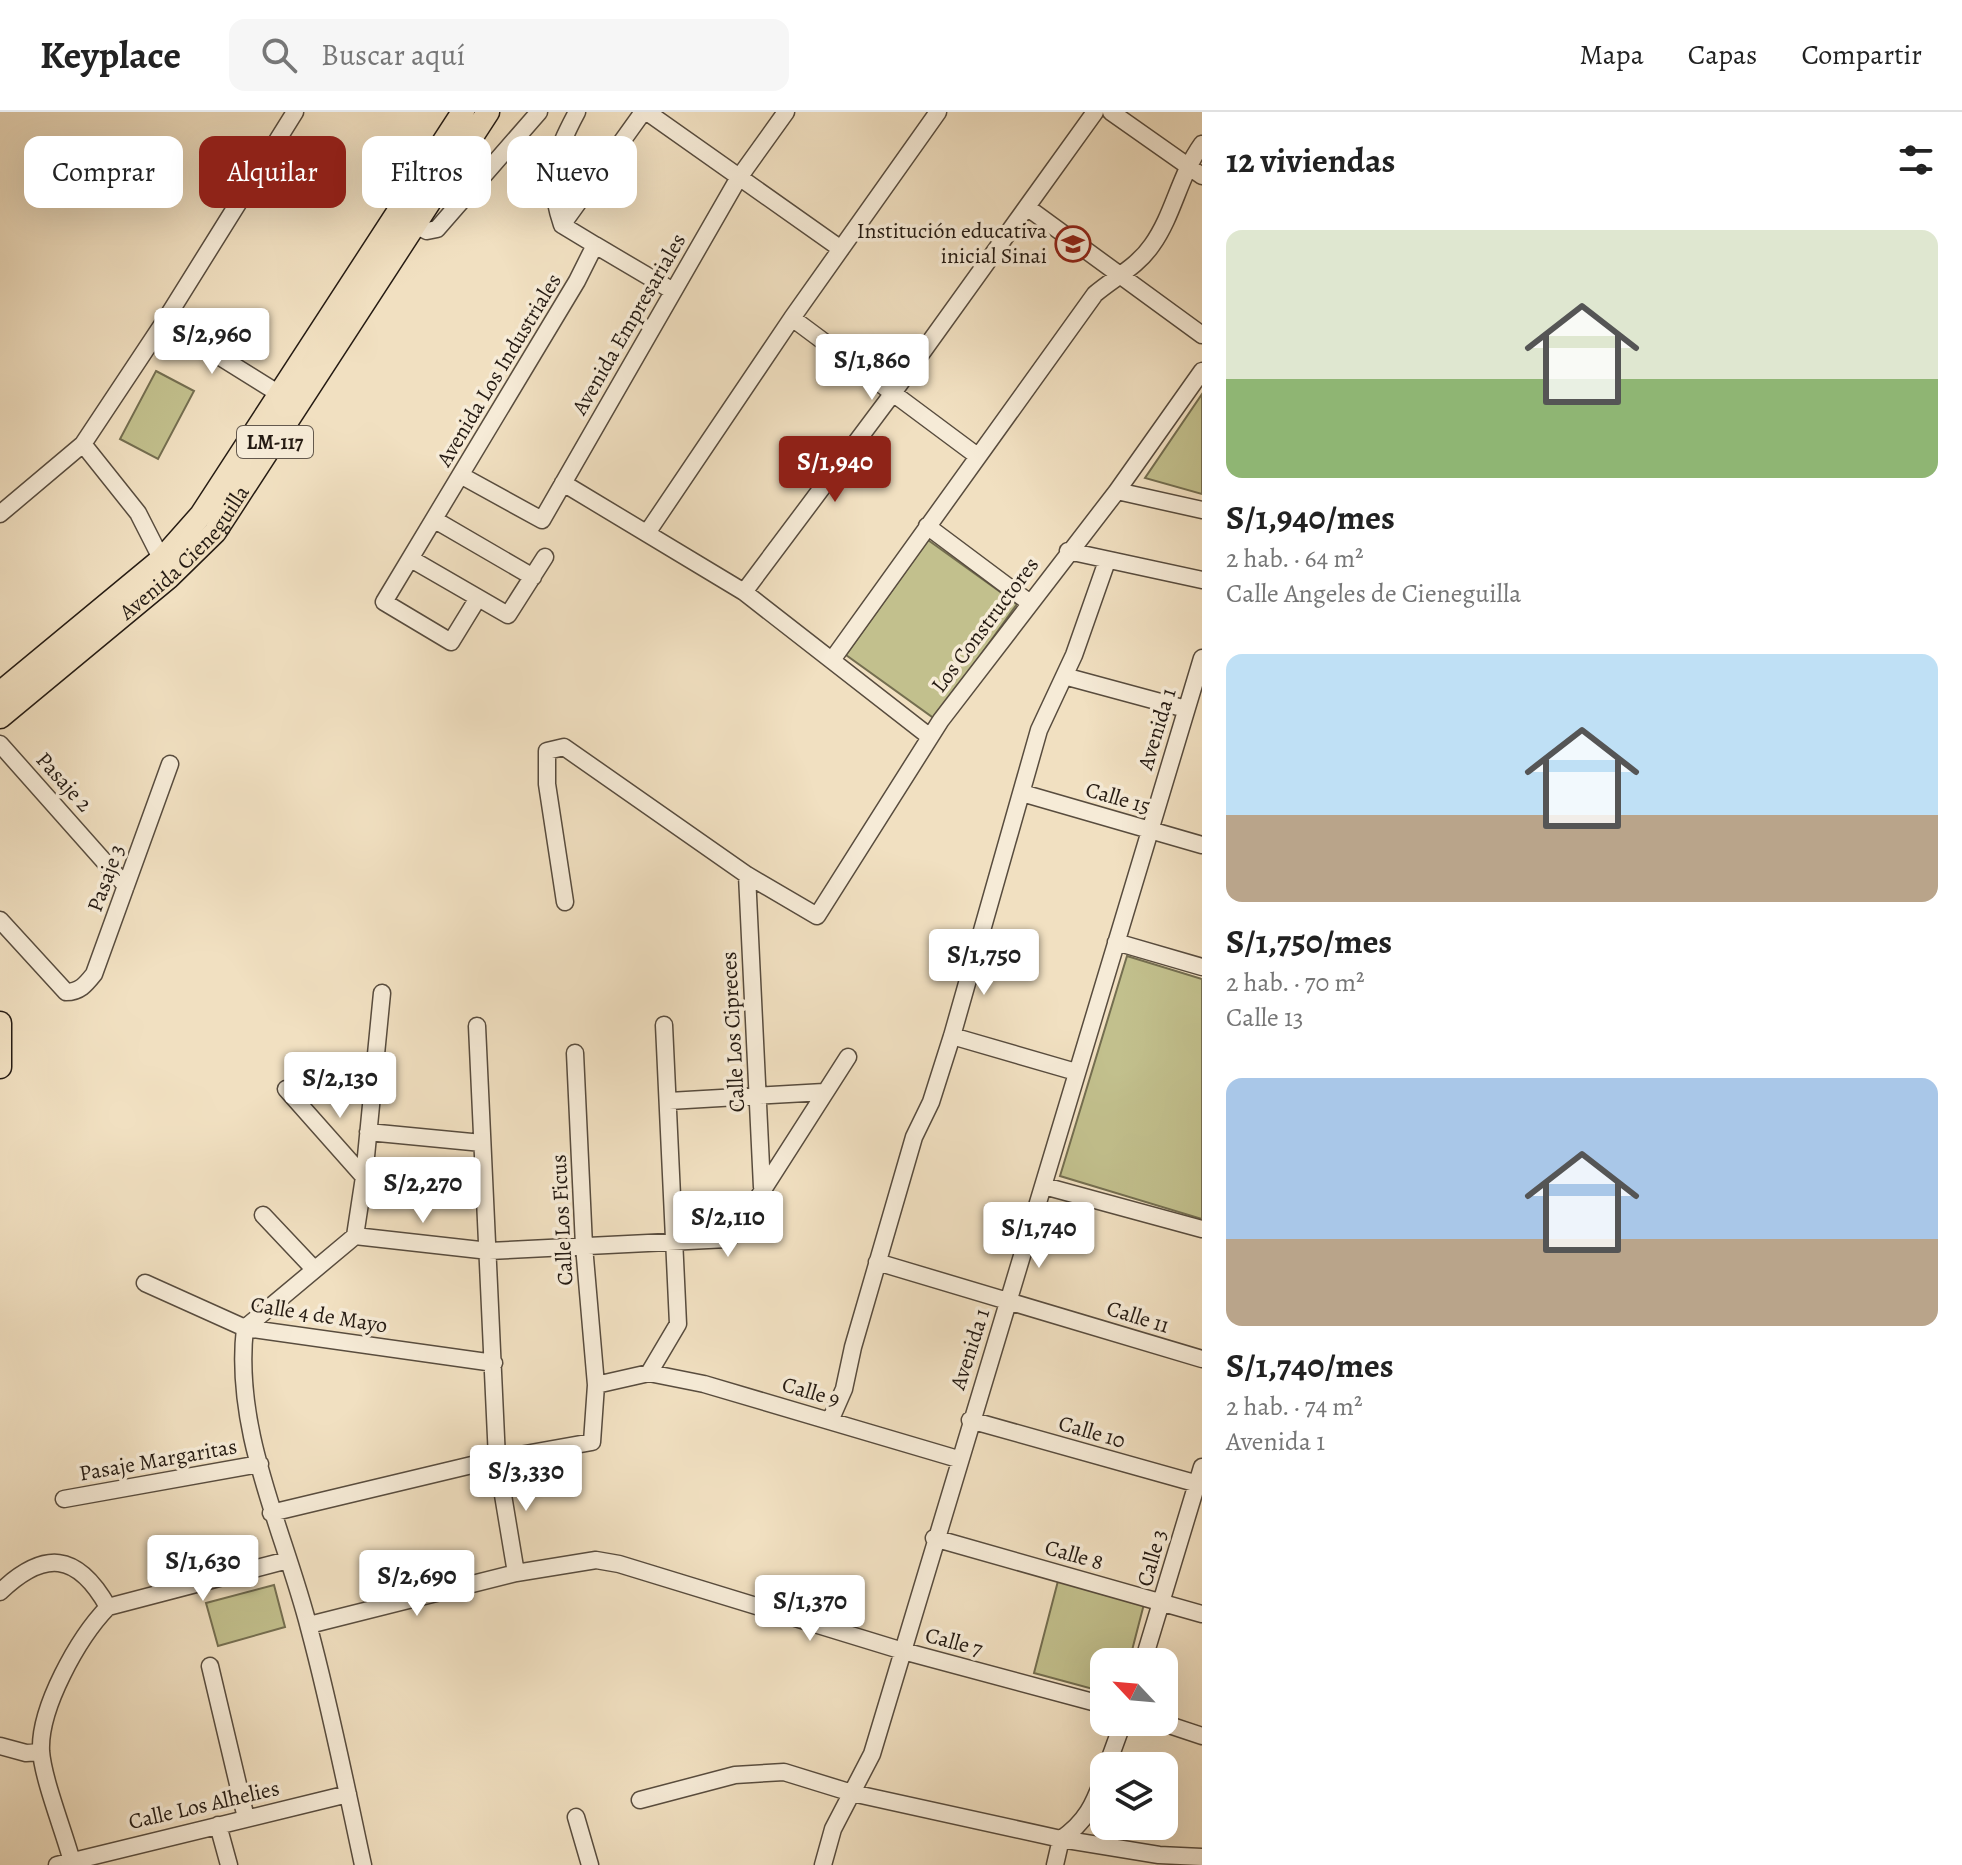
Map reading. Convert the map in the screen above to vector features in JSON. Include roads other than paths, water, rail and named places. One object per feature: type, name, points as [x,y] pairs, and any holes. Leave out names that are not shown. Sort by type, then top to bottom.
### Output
[{"type":"main road","name":"Avenida Cieneguilla","points":[[0,717],[166,568],[220,491],[463,112]]},
{"type":"main road","name":"Avenida Cieneguilla","points":[[0,693],[215,532],[488,112]]},
{"type":"main road","points":[[0,1023],[0,1067]]},
{"type":"street","points":[[0,514],[83,444],[164,322],[295,112]]},
{"type":"street","points":[[415,225],[427,231],[437,229],[539,112]]},
{"type":"street","points":[[577,112],[566,132],[551,182],[562,225],[673,291]]},
{"type":"street","points":[[562,225],[645,112],[841,249]]},
{"type":"street","name":"Avenida Empresariales","points":[[462,476],[542,520],[738,179],[786,112]]},
{"type":"street","points":[[647,533],[792,318],[938,112]]},
{"type":"street","points":[[744,592],[893,393],[1095,112]]},
{"type":"street","points":[[1111,112],[1202,176]]},
{"type":"street","points":[[832,660],[976,455],[1095,294],[1142,258],[1163,228],[1187,165],[1202,144]]},
{"type":"street","points":[[1028,208],[1202,335]]},
{"type":"street","name":"Avenida Los Industriales","points":[[478,598],[451,642],[384,602],[462,476],[595,245]]},
{"type":"street","points":[[792,318],[976,455]]},
{"type":"street","points":[[164,322],[281,395]]},
{"type":"street","name":"Los Constructores","points":[[747,875],[817,916],[930,737],[1068,551],[1117,491],[1202,371]]},
{"type":"street","points":[[83,444],[138,513],[166,568]]},
{"type":"street","points":[[563,483],[744,592],[930,737]]},
{"type":"street","points":[[1117,491],[1202,510]]},
{"type":"street","points":[[435,520],[533,577]]},
{"type":"street","points":[[927,526],[1030,603]]},
{"type":"street","points":[[1068,551],[1202,580]]},
{"type":"street","points":[[411,559],[508,615],[545,557]]},
{"type":"street","points":[[830,1421],[849,1373],[877,1262],[914,1137],[931,1102],[952,1036],[1039,730],[1092,610],[1107,561]]},
{"type":"street","name":"Avenida 1","points":[[823,1865],[833,1829],[872,1754],[934,1538],[1044,1186],[1202,658]]},
{"type":"street","points":[[1064,676],[1186,709]]},
{"type":"street","name":"Pasaje 2","points":[[0,744],[126,886]]},
{"type":"street","points":[[565,902],[547,784],[547,751],[564,747],[747,875]]},
{"type":"street","name":"Pasaje 3","points":[[0,920],[66,992],[75,992],[94,974],[170,764]]},
{"type":"street","name":"Calle 15","points":[[1022,793],[1202,845]]},
{"type":"street","name":"Calle Los Cipreces","points":[[747,875],[762,1187]]},
{"type":"street","points":[[1116,942],[1202,967]]},
{"type":"street","points":[[363,1865],[309,1625],[271,1513],[242,1379],[245,1328],[355,1236],[364,1177],[382,993]]},
{"type":"street","points":[[596,1385],[649,1373],[678,1324],[664,1025]]},
{"type":"street","points":[[477,1026],[497,1459],[516,1573]]},
{"type":"street","points":[[952,1036],[1076,1072]]},
{"type":"street","name":"Calle Los Ficus","points":[[497,1459],[592,1442],[596,1385],[584,1246],[575,1053]]},
{"type":"street","points":[[355,1236],[489,1251],[732,1237],[848,1057]]},
{"type":"street","points":[[286,1089],[364,1177]]},
{"type":"street","points":[[669,1101],[824,1092]]},
{"type":"street","points":[[368,1132],[482,1143]]},
{"type":"street","points":[[1044,1186],[1202,1229]]},
{"type":"street","points":[[263,1215],[314,1269]]},
{"type":"street","name":"Calle 11","points":[[877,1262],[1202,1359]]},
{"type":"street","name":"Calle 4 de Mayo","points":[[145,1283],[245,1328],[494,1363]]},
{"type":"street","name":"Calle 9","points":[[649,1373],[704,1384],[958,1459]]},
{"type":"street","name":"Calle 10","points":[[970,1420],[1200,1485]]},
{"type":"street","points":[[271,1513],[497,1459]]},
{"type":"street","name":"Pasaje Margaritas","points":[[64,1499],[260,1464]]},
{"type":"street","name":"Calle 3","points":[[1148,1648],[1200,1485],[1202,1467]]},
{"type":"street","name":"Calle 8","points":[[934,1538],[1202,1614]]},
{"type":"street","points":[[0,1592],[19,1574],[40,1562],[55,1560],[86,1577],[108,1607]]},
{"type":"street","points":[[67,1863],[41,1752],[47,1716],[66,1669],[108,1607],[288,1560]]},
{"type":"street","name":"Calle 7","points":[[309,1625],[516,1573],[596,1560],[619,1564],[903,1651],[1090,1701]]},
{"type":"street","points":[[210,1666],[246,1818]]},
{"type":"street","points":[[1178,1728],[1202,1736]]},
{"type":"street","points":[[0,1746],[26,1753],[41,1752]]},
{"type":"street","points":[[640,1800],[735,1775],[767,1771],[797,1774],[852,1793],[1061,1839],[1126,1850],[1202,1857]]},
{"type":"street","name":"Calle Los Alhelies","points":[[67,1863],[348,1794]]},
{"type":"street","points":[[1055,1865],[1061,1839],[1078,1828],[1090,1813]]},
{"type":"street","points":[[576,1817],[590,1865]]},
{"type":"street","points":[[218,1825],[229,1865]]},
{"type":"street","points":[[1126,1850],[1159,1865]]},
{"type":"place","name":"Institución educativa inicial Sinai","points":[[1073,244]]}]
